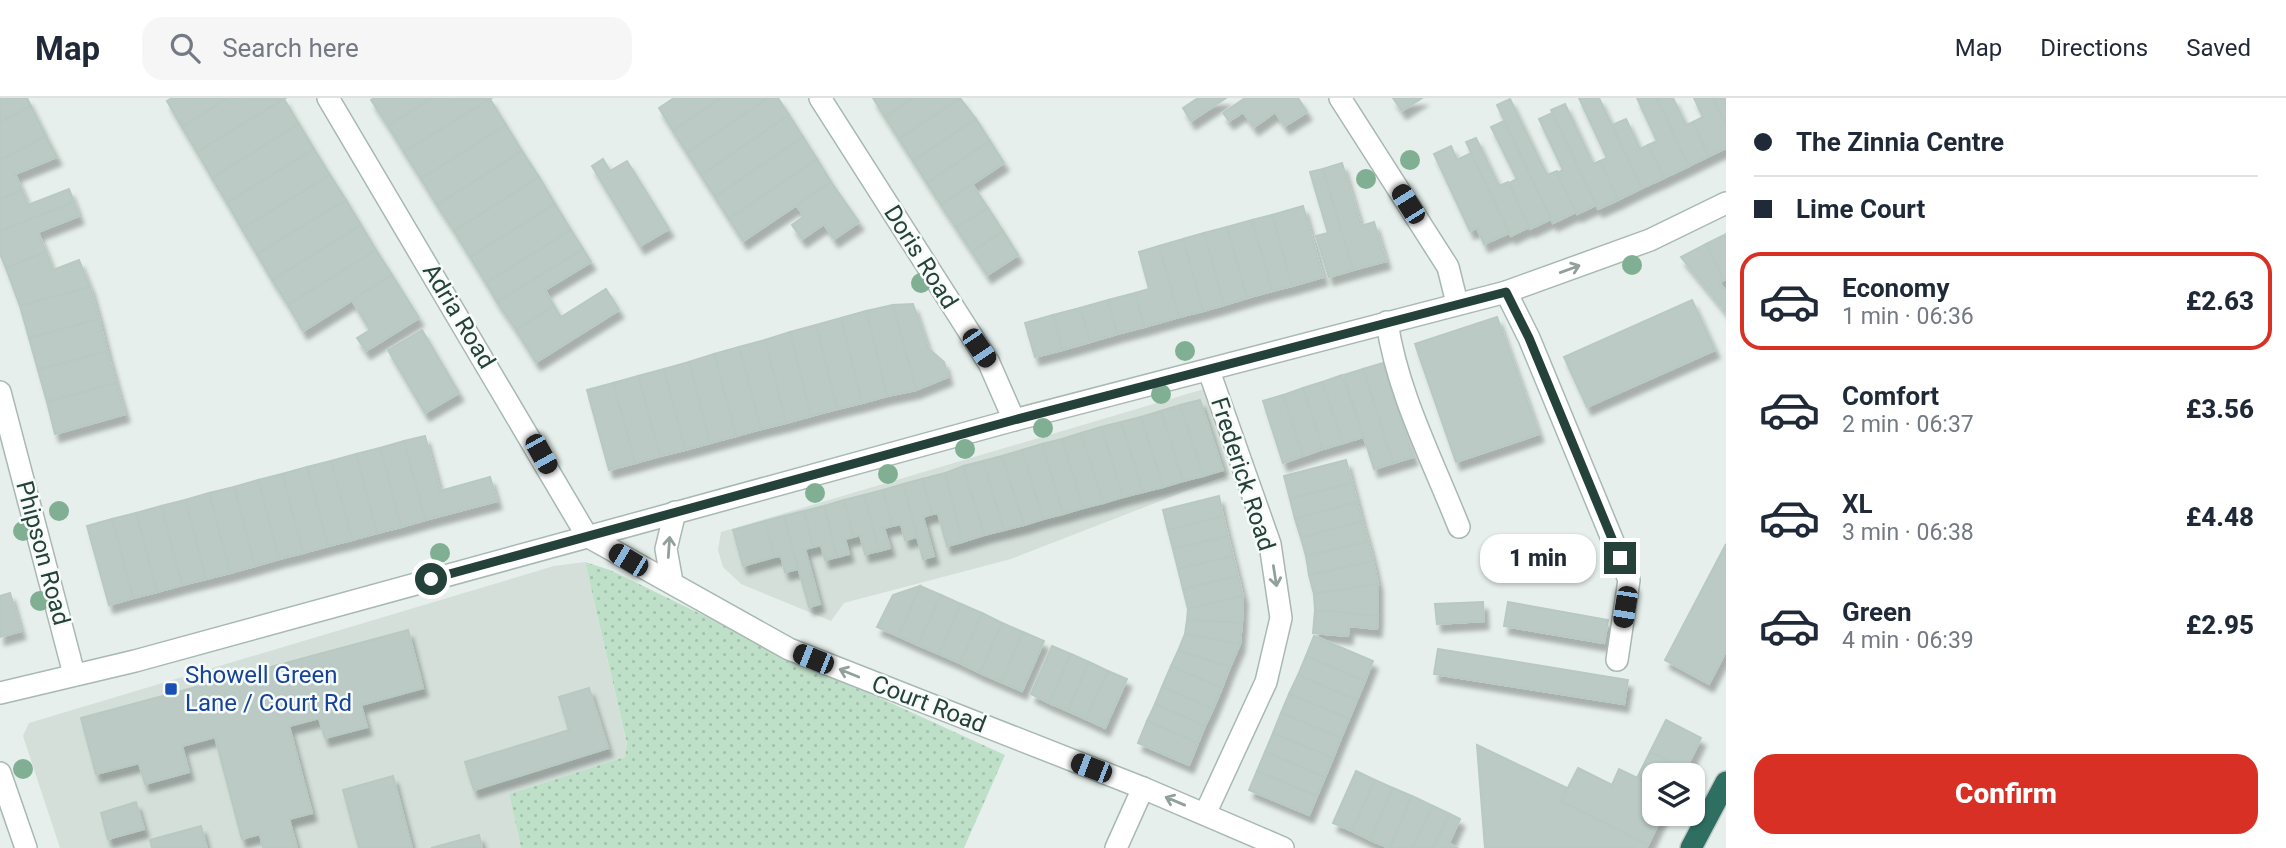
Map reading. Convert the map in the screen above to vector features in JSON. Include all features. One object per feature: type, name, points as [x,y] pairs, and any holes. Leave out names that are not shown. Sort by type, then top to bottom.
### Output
[{"type":"highway","points":[[1691,848],[1726,782]]},
{"type":"street","name":"Adria Road","points":[[328,98],[587,536]]},
{"type":"street","name":"Doris Road","points":[[820,98],[989,363],[1014,420]]},
{"type":"street","points":[[1340,98],[1448,267],[1457,303]]},
{"type":"street","points":[[0,693],[135,661],[1014,420],[1506,292],[1650,240],[1726,203]]},
{"type":"street","points":[[1506,292],[1529,338],[1629,580],[1616,660]]},
{"type":"street","points":[[1387,322],[1389,341],[1411,406],[1459,527]]},
{"type":"street","name":"Frederick Road","points":[[1205,814],[1266,682],[1281,618],[1270,544],[1209,371]]},
{"type":"street","name":"Phipson Road","points":[[0,392],[74,674]]},
{"type":"street","points":[[672,582],[666,548],[675,512]]},
{"type":"street","name":"Court Road","points":[[587,536],[789,649],[1143,788],[1283,848]]},
{"type":"street","points":[[0,773],[26,848]]},
{"type":"street","points":[[1116,848],[1143,788]]},
{"type":"shaded area","points":[[1204,389],[1230,474],[1011,559],[844,603],[831,621],[741,584],[723,567],[718,550],[721,532]]},
{"type":"shaded area","points":[[585,562],[627,745],[625,757],[509,794],[521,848],[60,848],[23,736],[29,723],[554,566]]},
{"type":"green space","points":[[585,562],[610,570],[790,657],[1005,755],[964,848],[521,848],[509,794],[625,757],[627,744]]},
{"type":"building","points":[[0,98],[27,98],[31,106],[0,122]]},
{"type":"building","points":[[172,98],[228,98],[182,127],[167,101]]},
{"type":"building","points":[[228,98],[284,99],[197,152],[182,127]]},
{"type":"building","points":[[432,98],[388,126],[371,100]]},
{"type":"building","points":[[432,98],[490,99],[404,152],[388,126]]},
{"type":"building","points":[[674,98],[721,98],[673,131],[659,108]]},
{"type":"building","points":[[721,98],[768,98],[687,153],[673,131]]},
{"type":"building","points":[[768,98],[778,98],[789,115],[701,175],[687,153]]},
{"type":"building","points":[[873,98],[913,98],[885,117]]},
{"type":"building","points":[[913,98],[960,98],[899,139],[885,117]]},
{"type":"building","points":[[960,98],[976,119],[913,161],[899,139]]},
{"type":"building","points":[[1198,98],[1226,98],[1191,121],[1183,108]]},
{"type":"building","points":[[1245,98],[1298,98],[1307,112],[1285,126],[1275,112],[1254,127],[1243,112],[1229,121],[1223,113]]},
{"type":"building","points":[[1393,98],[1422,98],[1402,111]]},
{"type":"building","points":[[1579,98],[1599,98],[1642,188],[1618,200],[1600,161],[1607,158]]},
{"type":"building","points":[[1637,98],[1657,98],[1689,166],[1664,178],[1648,145],[1657,141]]},
{"type":"building","points":[[1657,98],[1673,98],[1686,125],[1693,122],[1709,156],[1689,166]]},
{"type":"building","points":[[1694,98],[1713,98],[1726,126],[1726,148],[1709,156],[1693,122],[1703,117]]},
{"type":"building","points":[[1713,98],[1726,98],[1726,126]]},
{"type":"building","points":[[284,99],[299,124],[212,178],[197,152]]},
{"type":"building","points":[[490,99],[506,125],[421,179],[404,152]]},
{"type":"building","points":[[1510,99],[1547,175],[1557,171],[1576,212],[1553,223],[1497,105]]},
{"type":"building","points":[[1565,104],[1593,164],[1600,161],[1618,200],[1598,209],[1551,110]]},
{"type":"building","points":[[31,106],[46,136],[0,160],[0,122]]},
{"type":"building","points":[[1552,113],[1596,205],[1577,214],[1557,173],[1563,170],[1539,119]]},
{"type":"building","points":[[789,115],[803,137],[715,197],[701,175]]},
{"type":"building","points":[[976,119],[990,141],[927,183],[913,161]]},
{"type":"building","points":[[1626,119],[1640,149],[1648,145],[1664,178],[1642,188],[1612,125]]},
{"type":"building","points":[[1504,121],[1551,219],[1530,229],[1509,183],[1517,179],[1491,127]]},
{"type":"building","points":[[299,124],[314,149],[227,203],[212,178]]},
{"type":"building","points":[[506,125],[522,151],[437,205],[421,179]]},
{"type":"building","points":[[46,136],[57,157],[15,174],[22,190],[0,199],[0,160]]},
{"type":"building","points":[[803,137],[817,159],[729,219],[715,197]]},
{"type":"building","points":[[1476,138],[1499,186],[1508,182],[1529,227],[1511,236],[1466,142]]},
{"type":"building","points":[[990,141],[1004,163],[941,205],[927,183]]},
{"type":"building","points":[[1451,146],[1457,160],[1471,153],[1509,233],[1484,244],[1477,228],[1470,231],[1434,154]]},
{"type":"building","points":[[314,149],[330,175],[242,229],[227,203]]},
{"type":"building","points":[[522,151],[539,177],[454,231],[437,205]]},
{"type":"building","points":[[603,159],[610,171],[627,161],[669,229],[640,246],[592,166]]},
{"type":"building","points":[[817,159],[831,182],[743,241],[729,219]]},
{"type":"building","points":[[1342,163],[1361,226],[1374,222],[1386,261],[1353,270],[1323,169]]},
{"type":"building","points":[[1323,169],[1353,270],[1329,277],[1316,236],[1328,233],[1310,172]]},
{"type":"building","points":[[330,175],[346,200],[257,254],[242,229]]},
{"type":"building","points":[[539,177],[555,204],[470,257],[454,231]]},
{"type":"building","points":[[831,182],[859,222],[834,239],[824,224],[802,239],[792,225],[804,216],[796,205]]},
{"type":"building","points":[[972,184],[988,208],[956,228],[941,205]]},
{"type":"building","points":[[69,189],[74,202],[0,231],[0,199],[22,190],[28,205]]},
{"type":"building","points":[[346,200],[361,225],[272,280],[257,254]]},
{"type":"building","points":[[74,202],[79,216],[38,232],[46,252],[6,268],[0,254],[0,231]]},
{"type":"building","points":[[555,204],[571,230],[486,283],[470,257]]},
{"type":"building","points":[[1303,206],[1323,277],[1292,286],[1272,215]]},
{"type":"building","points":[[988,208],[1003,231],[972,252],[956,228]]},
{"type":"building","points":[[1272,215],[1292,286],[1272,291],[1252,220]]},
{"type":"building","points":[[1252,220],[1272,291],[1247,298],[1227,227]]},
{"type":"building","points":[[361,225],[376,250],[288,305],[272,280]]},
{"type":"building","points":[[1227,227],[1247,298],[1224,305],[1204,233]]},
{"type":"building","points":[[571,230],[583,249],[497,302],[486,283]]},
{"type":"building","points":[[1003,231],[1018,255],[987,275],[972,252]]},
{"type":"building","points":[[1204,233],[1224,305],[1203,311],[1183,239]]},
{"type":"building","points":[[1726,234],[1726,279],[1724,280],[1706,244]]},
{"type":"building","points":[[1183,239],[1203,311],[1179,317],[1159,246]]},
{"type":"building","points":[[1706,244],[1724,280],[1719,282],[1726,292],[1726,312],[1681,257]]},
{"type":"building","points":[[1159,246],[1179,317],[1144,327],[1135,293],[1149,289],[1139,252]]},
{"type":"building","points":[[583,249],[591,262],[545,290],[554,306],[516,330],[497,302]]},
{"type":"building","points":[[376,250],[392,275],[303,331],[288,305]]},
{"type":"building","points":[[46,252],[53,270],[79,260],[90,287],[20,306],[6,268]]},
{"type":"building","points":[[392,275],[419,318],[366,351],[357,338],[370,330],[352,300]]},
{"type":"building","points":[[90,287],[99,319],[29,338],[20,306]]},
{"type":"building","points":[[606,289],[619,310],[536,362],[516,330],[554,306],[561,317]]},
{"type":"building","points":[[1135,293],[1144,327],[1117,334],[1108,300]]},
{"type":"building","points":[[1108,300],[1117,334],[1090,342],[1080,308]]},
{"type":"building","points":[[1692,300],[1715,350],[1587,407],[1564,357]]},
{"type":"building","points":[[913,304],[928,348],[944,362],[948,377],[916,390],[893,305]]},
{"type":"building","points":[[893,305],[916,390],[887,396],[866,311]]},
{"type":"building","points":[[1080,308],[1090,342],[1062,350],[1053,315]]},
{"type":"building","points":[[866,311],[887,396],[862,403],[841,318]]},
{"type":"building","points":[[1053,315],[1062,350],[1035,357],[1025,323]]},
{"type":"building","points":[[1497,317],[1539,434],[1456,462],[1415,344]]},
{"type":"building","points":[[841,318],[862,403],[837,409],[816,325]]},
{"type":"building","points":[[99,319],[107,351],[38,370],[29,338]]},
{"type":"building","points":[[816,325],[837,409],[811,416],[790,332]]},
{"type":"building","points":[[422,330],[459,393],[425,413],[388,350]]},
{"type":"building","points":[[790,332],[811,416],[786,423],[765,340]]},
{"type":"building","points":[[765,340],[786,423],[761,429],[739,347]]},
{"type":"building","points":[[739,347],[761,429],[736,436],[714,354]]},
{"type":"building","points":[[107,351],[116,383],[47,402],[38,370]]},
{"type":"building","points":[[714,354],[736,436],[710,443],[689,362]]},
{"type":"building","points":[[689,362],[710,443],[685,450],[664,369]]},
{"type":"building","points":[[1383,363],[1413,457],[1393,463],[1363,369]]},
{"type":"building","points":[[664,369],[685,450],[660,456],[638,376]]},
{"type":"building","points":[[1363,369],[1393,463],[1374,469],[1344,375]]},
{"type":"building","points":[[1342,375],[1363,437],[1343,443],[1322,382]]},
{"type":"building","points":[[638,376],[660,456],[635,463],[613,383]]},
{"type":"building","points":[[1322,382],[1343,443],[1323,449],[1303,388]]},
{"type":"building","points":[[116,383],[125,414],[55,434],[47,402]]},
{"type":"building","points":[[613,383],[635,463],[609,470],[587,390]]},
{"type":"building","points":[[1303,388],[1323,449],[1303,456],[1283,395]]},
{"type":"building","points":[[1283,395],[1303,456],[1283,463],[1263,401]]},
{"type":"building","points":[[1200,400],[1223,470],[1203,476],[1180,405]]},
{"type":"building","points":[[1180,405],[1203,476],[1183,481],[1161,411]]},
{"type":"building","points":[[1161,411],[1183,481],[1163,487],[1141,417]]},
{"type":"building","points":[[1141,417],[1163,487],[1143,492],[1121,422]]},
{"type":"building","points":[[1121,422],[1143,492],[1123,497],[1101,427]]},
{"type":"building","points":[[1101,427],[1123,497],[1103,503],[1081,433]]},
{"type":"building","points":[[1081,433],[1103,503],[1083,508],[1062,439]]},
{"type":"building","points":[[425,436],[440,491],[490,477],[497,501],[425,520],[404,441]]},
{"type":"building","points":[[1062,439],[1083,508],[1063,514],[1042,444]]},
{"type":"building","points":[[404,441],[425,520],[401,527],[380,448]]},
{"type":"building","points":[[1042,444],[1063,514],[1043,519],[1022,450]]},
{"type":"building","points":[[380,448],[401,527],[377,533],[356,454]]},
{"type":"building","points":[[1022,450],[1043,519],[1024,525],[1002,456]]},
{"type":"building","points":[[356,454],[377,533],[352,540],[331,461]]},
{"type":"building","points":[[1002,456],[1024,525],[1004,530],[983,461]]},
{"type":"building","points":[[1346,460],[1352,483],[1290,499],[1284,476]]},
{"type":"building","points":[[331,461],[352,540],[328,546],[307,467]]},
{"type":"building","points":[[983,461],[1004,530],[984,535],[963,466]]},
{"type":"building","points":[[963,466],[984,535],[962,542],[945,473]]},
{"type":"building","points":[[307,467],[328,546],[303,553],[282,474]]},
{"type":"building","points":[[945,473],[962,542],[947,546],[938,513],[932,514],[922,479]]},
{"type":"building","points":[[282,474],[303,553],[279,559],[258,480]]},
{"type":"building","points":[[922,479],[932,514],[923,517],[934,556],[923,559],[903,484]]},
{"type":"building","points":[[258,480],[279,559],[255,566],[234,487]]},
{"type":"building","points":[[1352,483],[1357,502],[1295,519],[1290,499]]},
{"type":"building","points":[[903,484],[917,537],[905,540],[901,524],[892,526],[883,490]]},
{"type":"building","points":[[234,487],[255,566],[230,573],[209,493]]},
{"type":"building","points":[[883,490],[892,526],[884,528],[890,548],[879,551],[864,495]]},
{"type":"building","points":[[209,493],[230,573],[206,579],[185,500]]},
{"type":"building","points":[[864,495],[879,551],[865,554],[860,535],[853,537],[844,500]]},
{"type":"building","points":[[1219,496],[1223,516],[1168,530],[1163,510]]},
{"type":"building","points":[[185,500],[206,579],[182,585],[161,506]]},
{"type":"building","points":[[844,500],[853,537],[845,539],[849,554],[837,557],[824,506]]},
{"type":"building","points":[[1357,502],[1362,521],[1301,538],[1295,519]]},
{"type":"building","points":[[161,506],[182,585],[157,592],[136,513]]},
{"type":"building","points":[[824,506],[837,557],[825,560],[821,545],[813,547],[804,511]]},
{"type":"building","points":[[804,511],[813,547],[805,549],[820,604],[809,607],[784,516]]},
{"type":"building","points":[[136,513],[157,592],[133,598],[112,519]]},
{"type":"building","points":[[784,516],[798,569],[785,572],[781,556],[774,557],[765,521]]},
{"type":"building","points":[[1223,516],[1228,536],[1173,549],[1168,530]]},
{"type":"building","points":[[112,519],[133,598],[109,605],[87,526]]},
{"type":"building","points":[[765,521],[774,557],[743,566],[733,530]]},
{"type":"building","points":[[1362,521],[1368,542],[1306,556],[1301,538]]},
{"type":"building","points":[[1228,536],[1233,556],[1178,569],[1173,549]]},
{"type":"building","points":[[1368,542],[1373,561],[1309,575],[1306,556]]},
{"type":"building","points":[[1726,544],[1726,651],[1709,684],[1665,660]]},
{"type":"building","points":[[1233,556],[1238,576],[1183,589],[1178,569]]},
{"type":"building","points":[[1373,561],[1378,584],[1314,594],[1309,575]]},
{"type":"building","points":[[1238,576],[1243,596],[1188,609],[1183,589]]},
{"type":"building","points":[[1378,584],[1378,616],[1315,610],[1314,594]]},
{"type":"building","points":[[920,586],[941,595],[918,645],[898,636]]},
{"type":"building","points":[[920,586],[898,636],[877,627],[893,595]]},
{"type":"building","points":[[10,593],[21,631],[0,637],[0,596]]},
{"type":"building","points":[[941,595],[961,604],[939,654],[918,645]]},
{"type":"building","points":[[1243,596],[1242,623],[1187,620],[1188,609]]},
{"type":"building","points":[[1483,602],[1484,621],[1437,624],[1435,604]]},
{"type":"building","points":[[1508,602],[1608,620],[1604,643],[1504,626]]},
{"type":"building","points":[[961,604],[982,613],[960,663],[939,654]]},
{"type":"building","points":[[1315,610],[1378,616],[1377,629],[1349,626],[1348,636],[1313,633]]},
{"type":"building","points":[[982,613],[1002,623],[980,673],[960,663]]},
{"type":"building","points":[[1187,620],[1242,623],[1240,644],[1185,634]]},
{"type":"building","points":[[1002,623],[1023,632],[1001,682],[980,673]]},
{"type":"building","points":[[408,630],[423,688],[361,705],[367,727],[325,738],[319,718],[289,726],[312,813],[289,819],[297,848],[263,848],[260,834],[242,839],[215,737],[182,746],[189,772],[145,784],[139,763],[96,774],[81,718]]},
{"type":"building","points":[[1023,632],[1044,641],[1022,691],[1001,682]]},
{"type":"building","points":[[1185,634],[1240,644],[1230,667],[1178,651]]},
{"type":"building","points":[[1314,636],[1373,661],[1365,681],[1306,656]]},
{"type":"building","points":[[1052,646],[1071,654],[1049,703],[1031,694]]},
{"type":"building","points":[[1438,649],[1628,680],[1624,704],[1434,674]]},
{"type":"building","points":[[1178,651],[1230,667],[1222,688],[1171,666]]},
{"type":"building","points":[[1071,654],[1089,662],[1068,711],[1049,703]]},
{"type":"building","points":[[1306,656],[1365,681],[1357,700],[1298,675]]},
{"type":"building","points":[[1089,662],[1108,671],[1086,719],[1068,711]]},
{"type":"building","points":[[1171,666],[1222,688],[1213,709],[1162,687]]},
{"type":"building","points":[[1108,671],[1127,679],[1105,728],[1086,719]]},
{"type":"building","points":[[1298,675],[1357,700],[1349,719],[1289,694]]},
{"type":"building","points":[[1162,687],[1213,709],[1205,726],[1155,704]]},
{"type":"building","points":[[589,688],[608,748],[474,790],[465,762],[569,730],[559,697]]},
{"type":"building","points":[[1289,694],[1349,719],[1341,738],[1281,713]]},
{"type":"building","points":[[1155,704],[1205,726],[1198,743],[1147,721]]},
{"type":"building","points":[[1281,713],[1341,738],[1333,758],[1273,733]]},
{"type":"building","points":[[1666,720],[1701,738],[1689,763],[1673,763],[1650,752]]},
{"type":"building","points":[[1147,721],[1198,743],[1189,765],[1138,743]]},
{"type":"building","points":[[1273,733],[1333,758],[1325,777],[1265,752]]},
{"type":"building","points":[[1477,745],[1567,788],[1561,801],[1648,845],[1646,848],[1485,848]]},
{"type":"building","points":[[1265,752],[1325,777],[1317,796],[1257,771]]},
{"type":"building","points":[[1650,752],[1673,763],[1644,763]]},
{"type":"building","points":[[1578,768],[1612,785],[1619,769],[1642,780],[1642,826],[1657,826],[1648,845],[1561,801]]},
{"type":"building","points":[[1642,768],[1642,780],[1637,778]]},
{"type":"building","points":[[1257,771],[1317,796],[1309,815],[1249,790]]},
{"type":"building","points":[[1356,771],[1375,780],[1352,831],[1333,823]]},
{"type":"building","points":[[393,776],[412,848],[359,848],[343,790]]},
{"type":"building","points":[[1375,780],[1393,788],[1370,840],[1352,831]]},
{"type":"building","points":[[1393,788],[1412,796],[1389,848],[1370,840]]},
{"type":"building","points":[[1412,796],[1433,806],[1412,848],[1390,848]]},
{"type":"building","points":[[136,802],[144,829],[108,839],[101,813]]},
{"type":"building","points":[[1433,806],[1450,814],[1433,848],[1412,848]]},
{"type":"building","points":[[1450,814],[1460,819],[1449,843],[1457,848],[1433,848]]},
{"type":"building","points":[[201,826],[207,848],[152,848],[150,840]]},
{"type":"building","points":[[479,835],[482,848],[431,848]]},
{"type":"place","name":"Showell Green Lane / Court Rd","points":[[171,689]]},
{"type":"route","points":[[431,579],[1014,420],[1506,292],[1529,338],[1620,558]]}]
